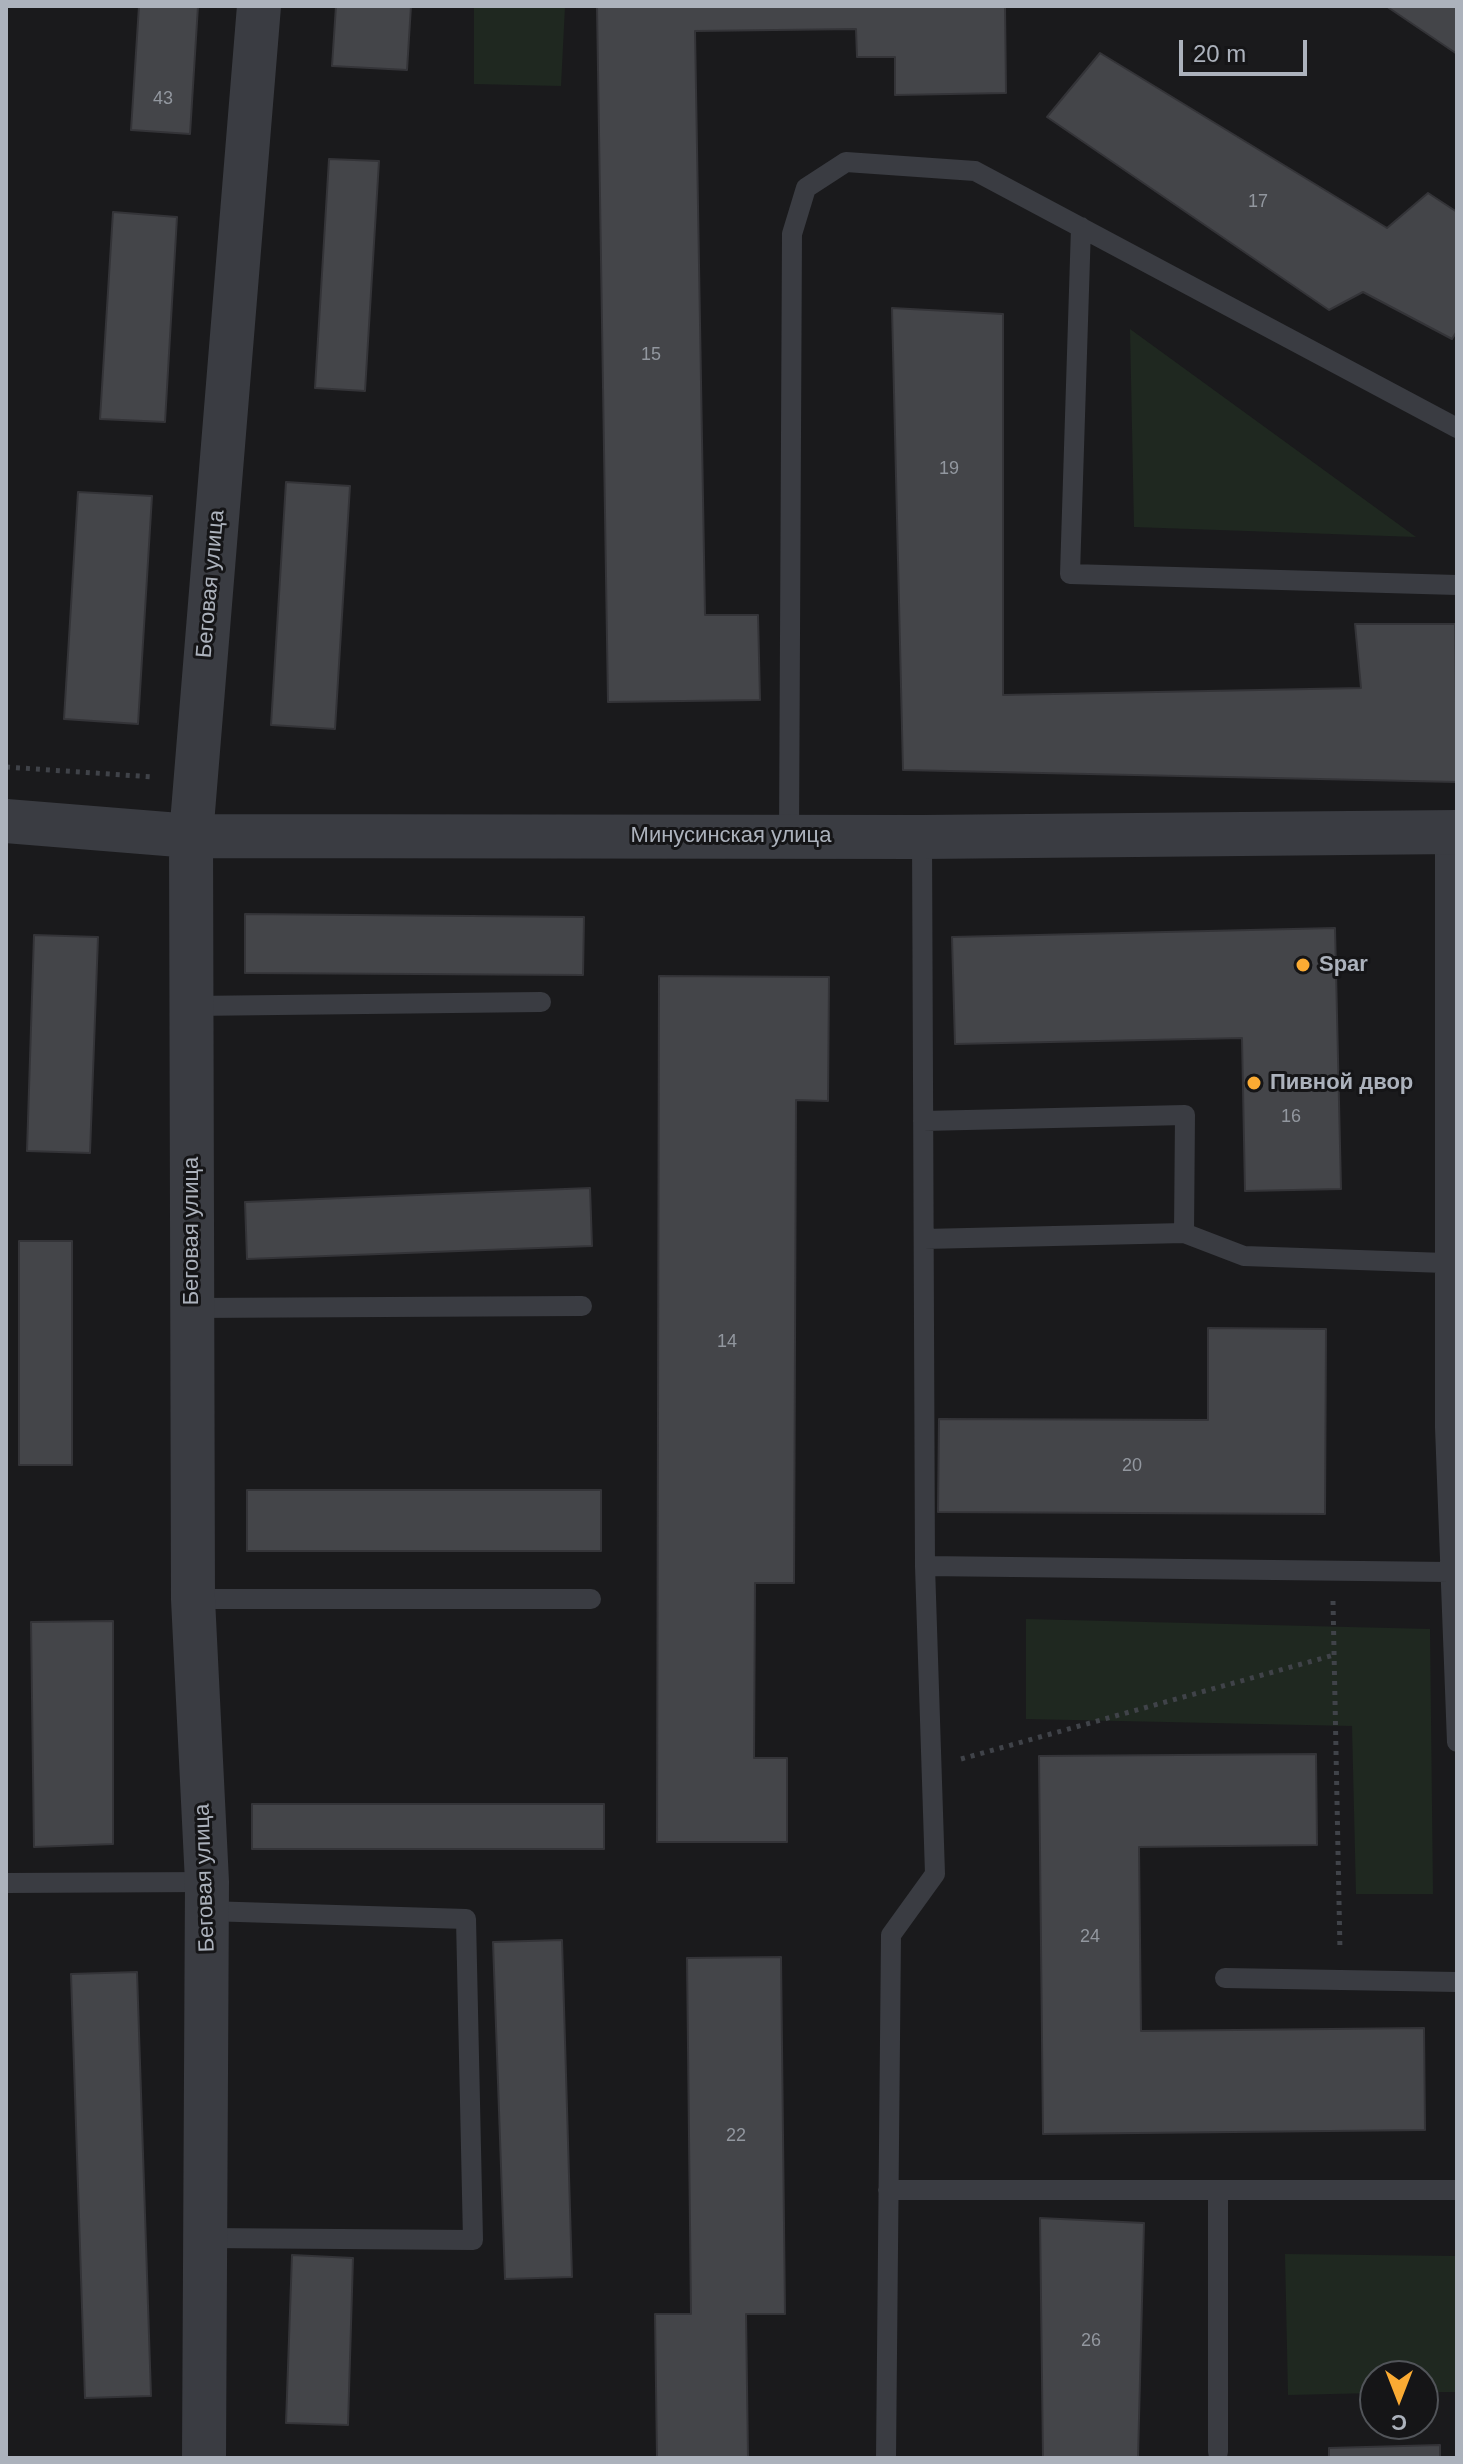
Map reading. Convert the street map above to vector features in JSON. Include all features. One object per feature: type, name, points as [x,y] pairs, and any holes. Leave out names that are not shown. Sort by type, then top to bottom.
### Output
[{"type":"street","name":"Беговая улица","points":[[204,2458],[207,1896],[193,1599],[191,836],[259,6]]},
{"type":"street","name":"Минусинская улица","points":[[6,821],[191,836],[922,837],[1451,832]]},
{"type":"lane","points":[[789,836],[792,234],[806,188],[846,162],[975,171],[1457,428]]},
{"type":"lane","points":[[1081,227],[1070,574],[1457,585]]},
{"type":"lane","points":[[1451,832],[1445,1263],[1451,1427],[1449,1572],[1457,1742]]},
{"type":"lane","points":[[886,2458],[891,1935],[935,1874],[925,1566],[922,837]]},
{"type":"lane","points":[[191,1006],[541,1002]]},
{"type":"lane","points":[[923,1121],[1185,1115],[1184,1233]]},
{"type":"lane","points":[[924,1239],[1184,1233],[1244,1256],[1445,1263]]},
{"type":"lane","points":[[192,1308],[582,1306]]},
{"type":"lane","points":[[925,1566],[1449,1572]]},
{"type":"lane","points":[[193,1599],[591,1599]]},
{"type":"lane","points":[[6,1883],[207,1896],[466,1919],[473,2240],[207,2238]]},
{"type":"lane","points":[[1225,1978],[1457,1982]]},
{"type":"lane","points":[[888,2190],[1457,2190]]},
{"type":"lane","points":[[1218,2192],[1218,2452]]},
{"type":"path","points":[[6,767],[155,777]]},
{"type":"path","points":[[1332,1571],[1340,1980]]},
{"type":"path","points":[[932,1767],[1334,1655]]},
{"type":"shaded area","points":[[474,6],[565,6],[561,86],[474,84]]},
{"type":"shaded area","points":[[1130,329],[1416,537],[1134,527]]},
{"type":"shaded area","points":[[1026,1619],[1430,1629],[1433,1894],[1356,1894],[1352,1726],[1026,1719]]},
{"type":"shaded area","points":[[1285,2254],[1457,2256],[1457,2392],[1439,2392],[1439,2360],[1359,2360],[1359,2393],[1288,2395]]},
{"type":"building","points":[[139,6],[198,6],[190,134],[131,130]]},
{"type":"building","points":[[336,6],[411,6],[407,70],[332,66]]},
{"type":"building","points":[[597,6],[1005,6],[1006,93],[895,95],[895,57],[857,57],[856,29],[695,31],[705,615],[758,615],[760,700],[608,702]]},
{"type":"building","points":[[1386,6],[1457,6],[1457,54]]},
{"type":"building","points":[[1100,53],[1387,228],[1428,193],[1457,212],[1457,331],[1452,339],[1363,292],[1329,310],[1047,117]]},
{"type":"building","points":[[329,159],[379,161],[365,391],[315,388]]},
{"type":"building","points":[[113,212],[177,217],[165,422],[100,419]]},
{"type":"building","points":[[892,308],[1003,314],[1003,695],[1361,688],[1355,624],[1455,624],[1457,782],[903,770]]},
{"type":"building","points":[[286,482],[350,486],[335,729],[271,725]]},
{"type":"building","points":[[78,492],[152,496],[138,724],[64,719]]},
{"type":"building","points":[[245,914],[584,917],[583,975],[245,973]]},
{"type":"building","points":[[1335,928],[1341,1189],[1245,1191],[1242,1038],[955,1044],[952,937]]},
{"type":"building","points":[[34,935],[98,937],[90,1153],[27,1151]]},
{"type":"building","points":[[659,976],[829,977],[828,1101],[796,1100],[794,1583],[755,1583],[754,1758],[787,1758],[787,1842],[657,1842]]},
{"type":"building","points":[[590,1188],[592,1246],[247,1259],[245,1202]]},
{"type":"building","points":[[19,1241],[72,1241],[72,1465],[19,1465]]},
{"type":"building","points":[[1208,1328],[1326,1329],[1325,1514],[938,1512],[939,1419],[1208,1420]]},
{"type":"building","points":[[247,1490],[601,1490],[601,1551],[247,1551]]},
{"type":"building","points":[[113,1621],[113,1844],[34,1847],[31,1622]]},
{"type":"building","points":[[1316,1754],[1317,1845],[1139,1847],[1141,2031],[1424,2028],[1425,2130],[1043,2134],[1039,1756]]},
{"type":"building","points":[[252,1804],[604,1804],[604,1849],[252,1849]]},
{"type":"building","points":[[562,1940],[572,2277],[505,2279],[493,1942]]},
{"type":"building","points":[[781,1957],[785,2314],[746,2314],[748,2458],[657,2458],[655,2314],[691,2314],[687,1958]]},
{"type":"building","points":[[137,1972],[151,2396],[85,2398],[71,1974]]},
{"type":"building","points":[[1040,2218],[1144,2223],[1138,2458],[1043,2458]]},
{"type":"building","points":[[292,2255],[353,2258],[348,2425],[286,2423]]},
{"type":"building","points":[[1440,2445],[1440,2458],[1329,2458],[1329,2448]]},
{"type":"place","name":"Spar","points":[[1303,965]]},
{"type":"place","name":"Пивной двор","points":[[1254,1083]]}]
